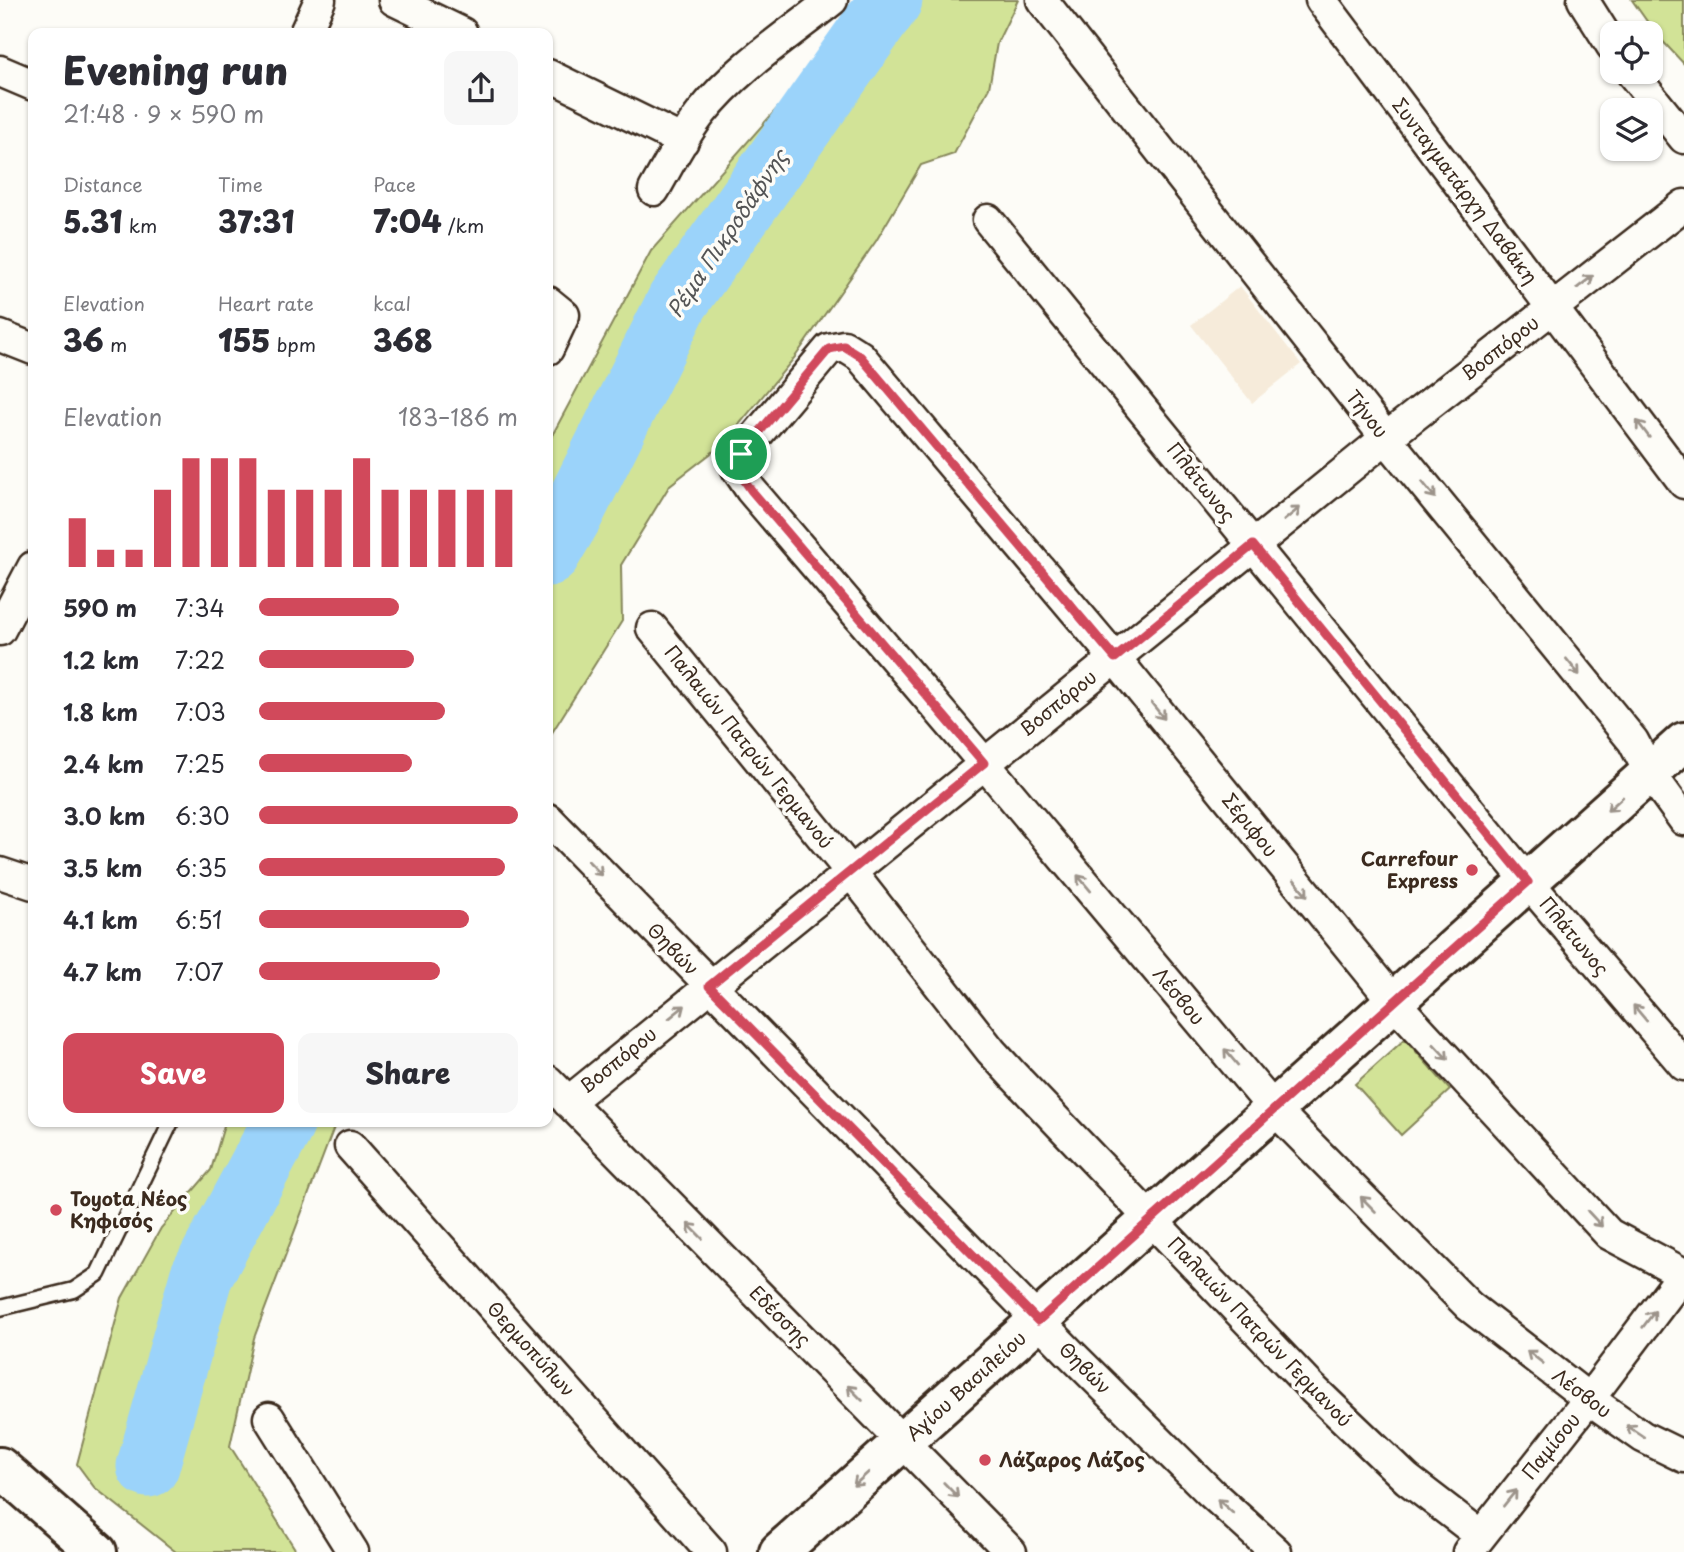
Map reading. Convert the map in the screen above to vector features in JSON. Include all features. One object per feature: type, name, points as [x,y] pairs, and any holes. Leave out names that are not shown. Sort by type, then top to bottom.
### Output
[{"type":"street","points":[[307,28],[320,0]]},
{"type":"street","points":[[394,0],[452,28]]},
{"type":"street","points":[[654,190],[703,112],[735,77],[832,0]]},
{"type":"street","name":"Συνταγματάρχη Δαβάκη","points":[[1321,0],[1684,483]]},
{"type":"street","points":[[1583,0],[1600,27]]},
{"type":"street","name":"Τήνου","points":[[1045,4],[1386,438],[1633,741],[1650,773],[1684,820]]},
{"type":"street","points":[[0,71],[28,83]]},
{"type":"street","points":[[553,77],[683,141]]},
{"type":"street","points":[[1640,84],[1684,138]]},
{"type":"street","name":"Βοσπόρου","points":[[558,1091],[709,986],[1386,438],[1684,205]]},
{"type":"street","name":"Πλάτωνος","points":[[988,220],[1528,882],[1684,1065]]},
{"type":"street","points":[[0,336],[28,347]]},
{"type":"street","name":"Λέσβου","points":[[844,346],[829,349],[741,454],[737,469],[751,490],[1274,1109],[1469,1306],[1589,1399],[1643,1437],[1684,1457]]},
{"type":"street","name":"Σέριφου","points":[[844,346],[860,356],[1115,658],[1394,1002],[1609,1234],[1684,1273]]},
{"type":"street","points":[[16,616],[28,581]]},
{"type":"street","name":"Παλαιών Πατρών Γερμανού","points":[[652,628],[991,1051],[1313,1389],[1474,1543]]},
{"type":"street","name":"Αγίου Βασιλείου","points":[[779,1552],[1684,743]]},
{"type":"street","name":"Θηβών","points":[[553,824],[1038,1321],[1211,1493],[1276,1552]]},
{"type":"street","points":[[0,873],[28,882]]},
{"type":"street","name":"Εδέσσης","points":[[558,1091],[1011,1552]]},
{"type":"street","name":"Θερμοπύλων","points":[[350,1146],[711,1552]]},
{"type":"street","name":"Παμίσου","points":[[1474,1543],[1589,1399],[1684,1273]]},
{"type":"street","points":[[270,1418],[353,1552]]},
{"type":"street","points":[[0,1467],[97,1552]]},
{"type":"lane","points":[[0,1308],[74,1290],[98,1274],[169,1127]]},
{"type":"shaded area","points":[[1240,286],[1301,364],[1252,403],[1191,325]]},
{"type":"green space","points":[[856,0],[1018,0],[997,43],[989,88],[954,154],[921,165],[876,241],[795,357],[723,444],[670,485],[621,565],[622,621],[553,731],[553,434],[651,251],[827,52]]},
{"type":"green space","points":[[1632,0],[1684,0],[1684,64],[1663,42],[1663,21],[1647,21]]},
{"type":"green space","points":[[1405,1039],[1450,1090],[1401,1135],[1355,1084]]},
{"type":"green space","points":[[224,1127],[334,1127],[254,1338],[230,1446],[297,1552],[176,1552],[94,1487],[77,1464],[122,1298],[161,1228],[211,1170]]},
{"type":"waterway","name":"Ρέμα Πικροδάφνης","points":[[553,546],[572,514],[678,301],[891,0]]},
{"type":"waterway","name":"Ρέμα Πικροδάφνης","points":[[148,1466],[201,1277],[281,1127]]},
{"type":"place","name":"Carrefour Express","points":[[1472,870]]},
{"type":"place","name":"Toyota Νέος Κηφισός","points":[[56,1210]]},
{"type":"place","name":"Λάζαρος Λάζος","points":[[985,1460]]},
{"type":"route","points":[[844,346],[860,356],[1115,658],[1253,545],[1528,882],[1038,1321],[709,986],[984,763],[751,490],[737,469],[741,454],[829,349],[844,346]]}]
